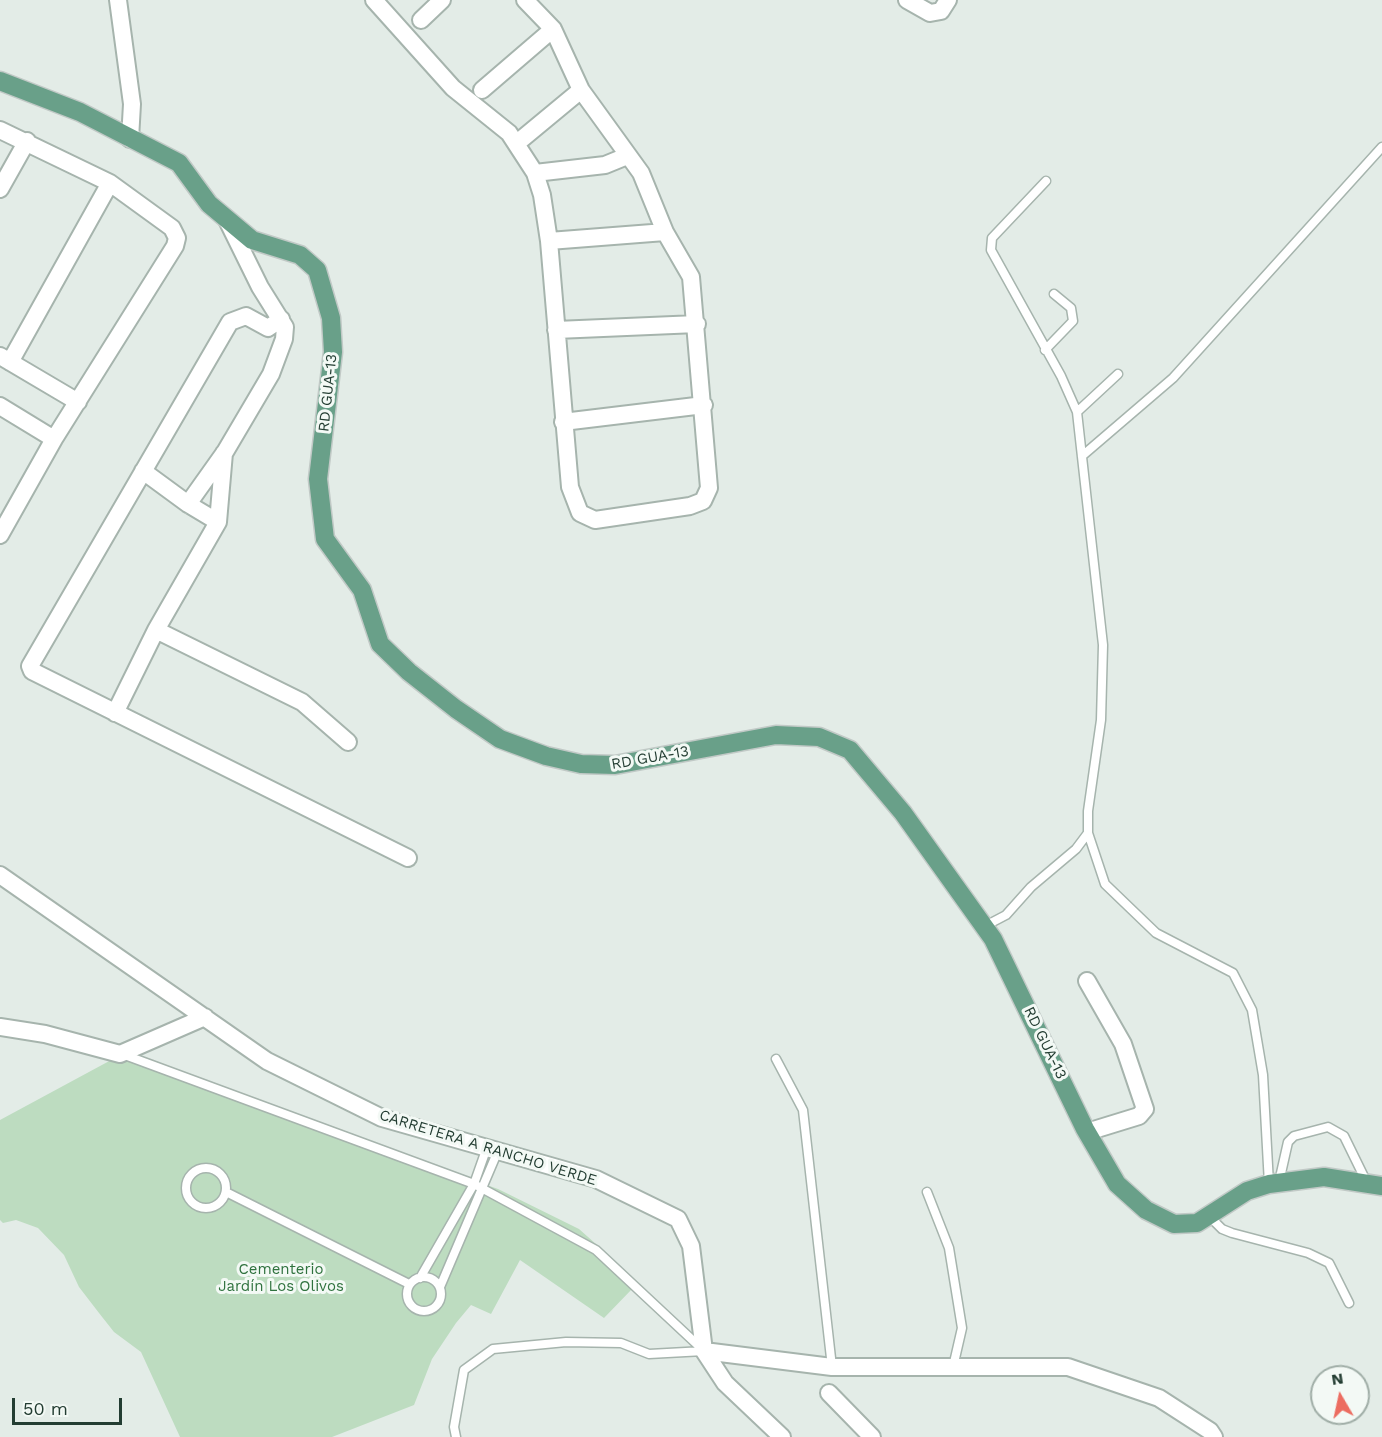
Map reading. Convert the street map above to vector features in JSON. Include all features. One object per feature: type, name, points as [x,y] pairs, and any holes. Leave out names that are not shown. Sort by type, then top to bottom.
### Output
[{"type":"main road","name":"RD GUA-13","points":[[0,81],[80,112],[179,163],[209,204],[252,240],[300,255],[317,270],[331,318],[333,352],[318,479],[324,539],[362,590],[380,644],[409,672],[456,709],[500,739],[546,756],[581,764],[615,765],[776,735],[819,737],[850,750],[903,813],[985,926],[1036,1023],[1087,1132],[1117,1184],[1146,1210],[1174,1224],[1197,1223],[1247,1191],[1274,1183],[1324,1177],[1374,1185]]},
{"type":"street","points":[[118,0],[132,104],[130,139]]},
{"type":"street","points":[[374,0],[453,88],[500,124],[517,142],[535,173],[542,195],[549,241],[570,487],[580,513],[595,520],[690,506],[703,501],[709,488],[704,405],[691,278],[665,232],[641,173],[581,90],[553,29],[525,0]]},
{"type":"street","points":[[421,20],[442,0]]},
{"type":"street","points":[[907,0],[930,13],[940,10],[948,0]]},
{"type":"street","points":[[482,90],[553,29]]},
{"type":"street","points":[[517,142],[581,90]]},
{"type":"street","points":[[0,130],[27,141],[110,183],[172,228],[177,242],[54,439],[0,535]]},
{"type":"street","points":[[0,189],[27,141]]},
{"type":"street","points":[[535,173],[605,165],[627,156]]},
{"type":"street","points":[[78,402],[5,359],[110,183]]},
{"type":"street","points":[[188,504],[225,452],[271,374],[284,339],[285,327],[260,287],[227,220]]},
{"type":"street","points":[[549,241],[665,232]]},
{"type":"street","points":[[281,319],[268,328],[246,316],[230,322],[30,666],[32,671],[408,858]]},
{"type":"street","points":[[556,330],[696,324]]},
{"type":"street","points":[[563,422],[704,405]]},
{"type":"street","points":[[0,406],[54,439]]},
{"type":"street","points":[[115,713],[156,630],[218,522],[225,452]]},
{"type":"street","points":[[143,471],[188,504],[218,522]]},
{"type":"street","points":[[156,630],[302,702],[348,742]]},
{"type":"street","name":"CARRETERA A RANCHO VERDE","points":[[0,874],[267,1061],[382,1118],[596,1179],[678,1219],[691,1246],[704,1351],[725,1383],[782,1437]]},
{"type":"street","points":[[1087,981],[1123,1044],[1145,1109],[1139,1116],[1087,1132]]},
{"type":"street","points":[[0,1027],[45,1034],[120,1054],[206,1017]]},
{"type":"street","points":[[704,1351],[832,1367],[1068,1367],[1159,1398],[1210,1431],[1214,1437]]},
{"type":"street","points":[[829,1393],[872,1437]]},
{"type":"lane","points":[[1082,456],[1173,378],[1382,147]]},
{"type":"lane","points":[[1046,181],[992,238],[991,250],[1061,375],[1077,412],[1103,645],[1101,720],[1088,811],[1088,833],[1105,884],[1156,933],[1233,973],[1252,1011],[1263,1075],[1274,1183]]},
{"type":"lane","points":[[1045,350],[1073,321],[1071,308],[1054,294]]},
{"type":"lane","points":[[1077,412],[1118,374]]},
{"type":"lane","points":[[985,926],[1006,915],[1031,887],[1076,849],[1088,833]]},
{"type":"lane","points":[[120,1054],[478,1186],[596,1250],[704,1351]]},
{"type":"lane","points":[[776,1059],[803,1110],[832,1367]]},
{"type":"lane","points":[[1274,1183],[1288,1142],[1294,1136],[1328,1127],[1344,1136],[1374,1185]]},
{"type":"lane","points":[[478,1186],[420,1278],[409,1284],[406,1293],[408,1302],[414,1308],[423,1312],[438,1304],[441,1295],[440,1287],[492,1151]]},
{"type":"lane","points":[[209,1167],[215,1169],[225,1179],[226,1192],[219,1203],[207,1208],[201,1207],[190,1200],[187,1181],[196,1170],[209,1167]]},
{"type":"lane","points":[[226,1192],[409,1284]]},
{"type":"lane","points":[[927,1192],[949,1248],[962,1328],[953,1367]]},
{"type":"lane","points":[[1209,1216],[1222,1229],[1232,1233],[1308,1253],[1329,1263],[1349,1303]]},
{"type":"lane","points":[[420,1278],[434,1280],[440,1287]]},
{"type":"lane","points":[[456,1437],[454,1427],[464,1370],[494,1349],[566,1342],[621,1343],[649,1354],[704,1351]]},
{"type":"green space","name":"Cementerio Jardín Los Olivos","points":[[113,1059],[132,1061],[160,1069],[498,1189],[579,1229],[614,1260],[633,1288],[604,1318],[520,1260],[491,1314],[471,1305],[456,1323],[432,1359],[414,1405],[332,1437],[180,1437],[141,1352],[114,1332],[79,1287],[64,1255],[38,1228],[16,1220],[3,1223],[0,1220],[0,1120]]}]
